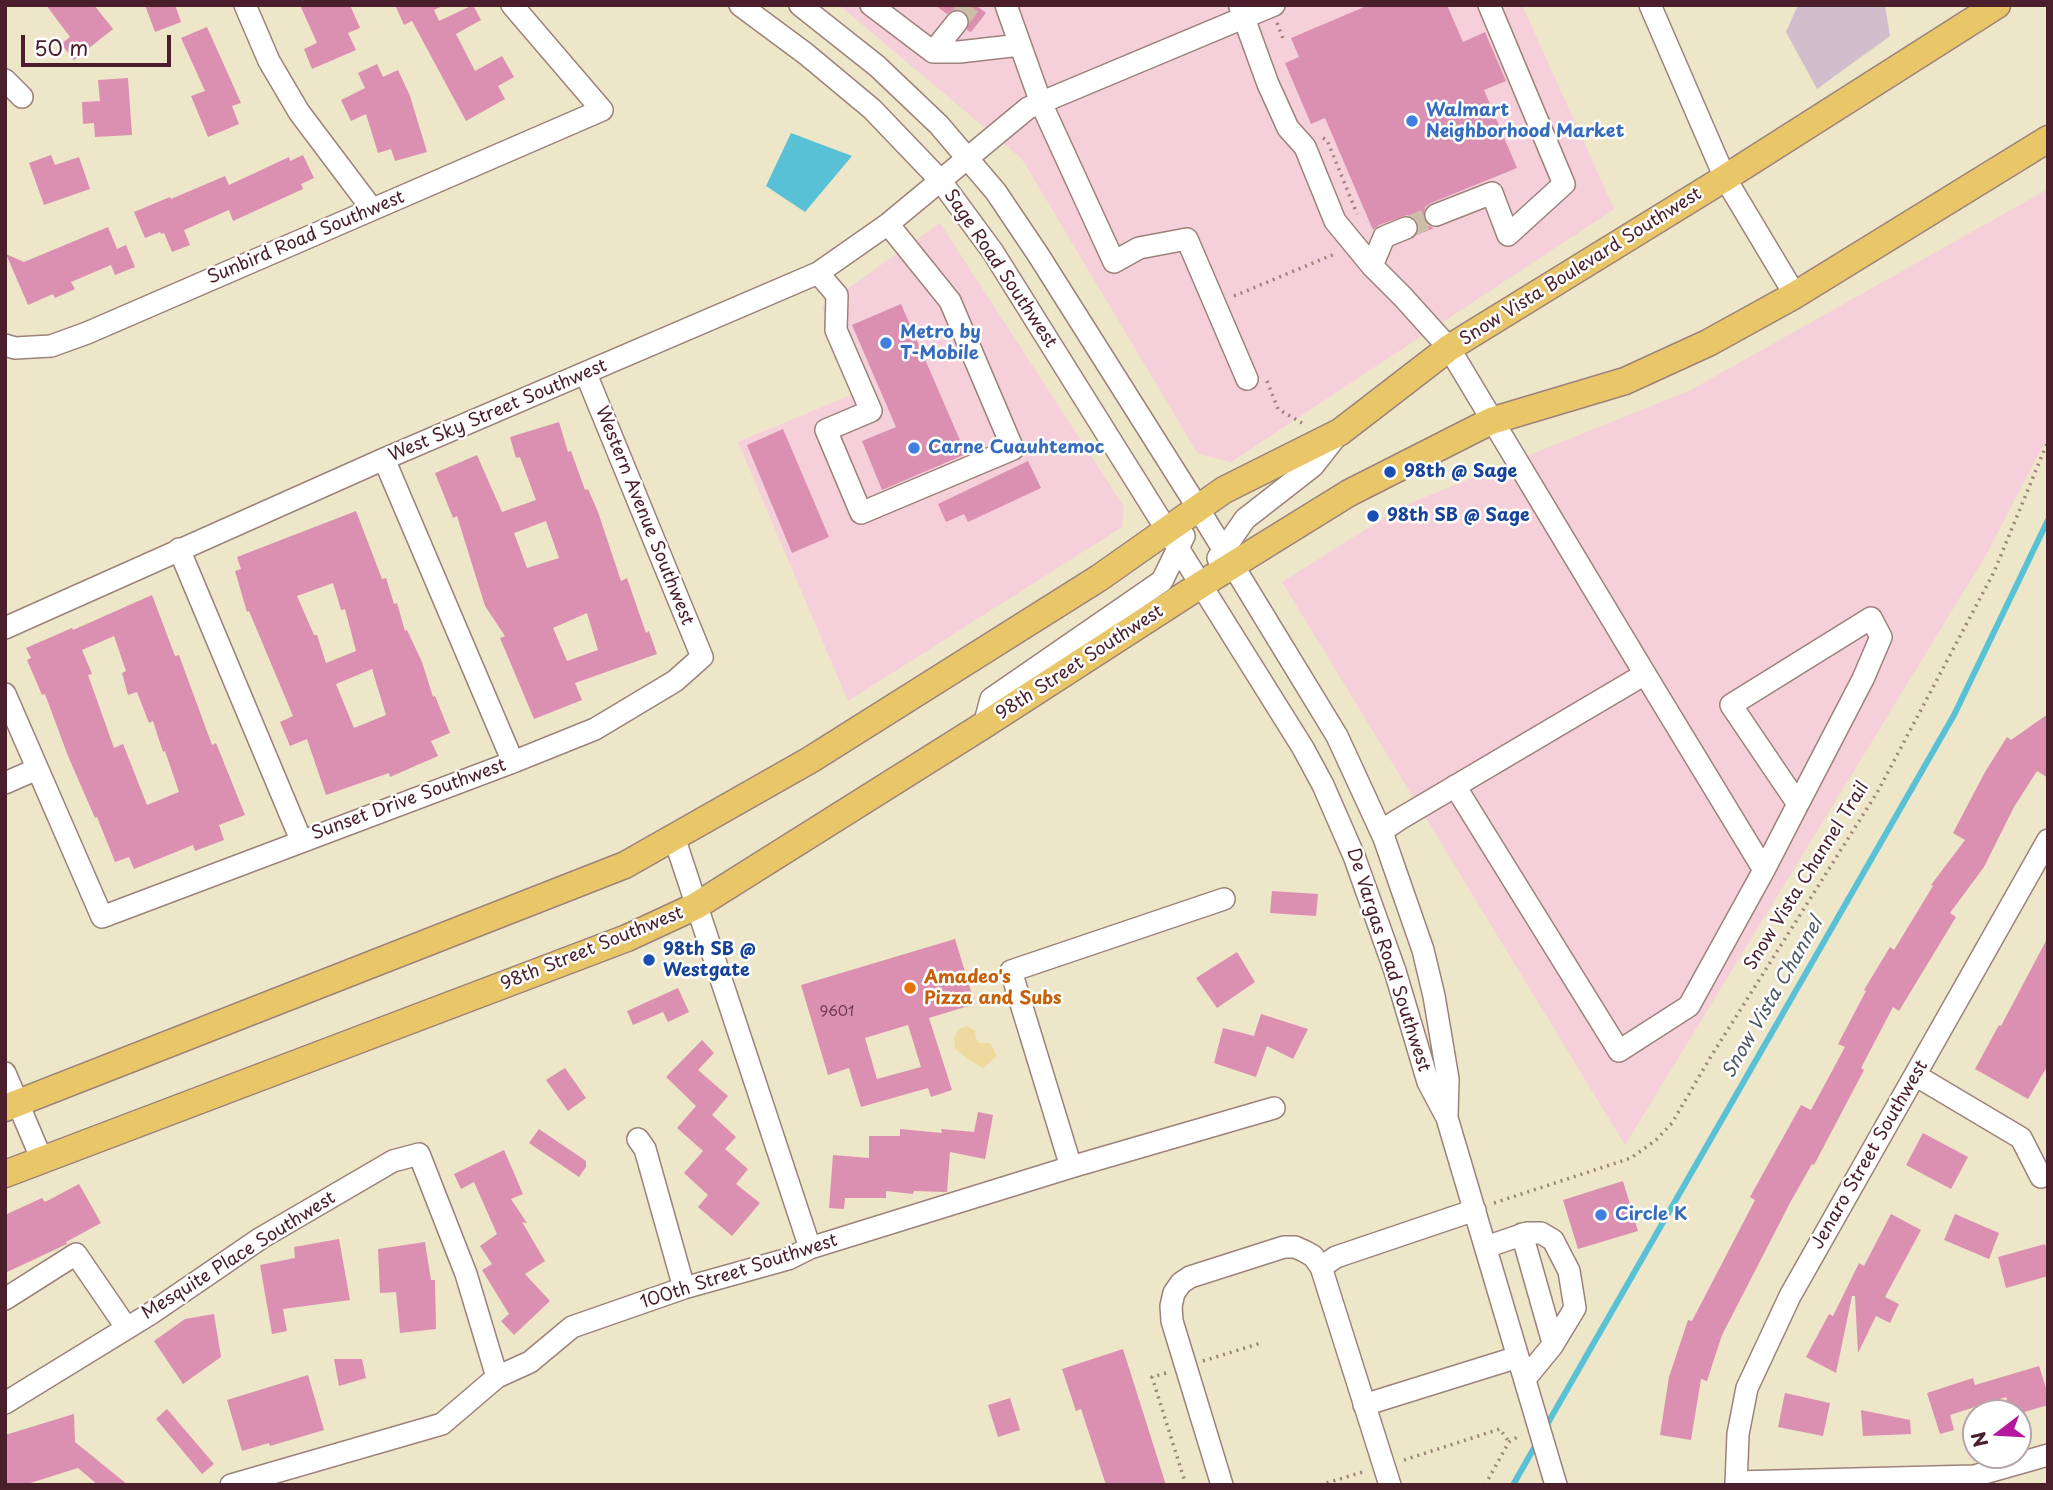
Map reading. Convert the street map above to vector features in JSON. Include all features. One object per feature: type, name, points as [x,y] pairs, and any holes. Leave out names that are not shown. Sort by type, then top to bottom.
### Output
[{"type":"main road","name":"Snow Vista Boulevard Southwest","points":[[1173,538],[1198,508],[1224,490],[1339,432],[1449,348],[1725,178],[1997,5]]},
{"type":"main road","points":[[1202,584],[1228,558],[1491,421],[1625,381],[1708,344],[1795,295],[2048,139]]},
{"type":"main road","points":[[12,1105],[625,865],[810,760],[1099,578],[1173,538]]},
{"type":"main road","name":"98th Street Southwest","points":[[5,1174],[627,937],[696,906],[1202,584]]},
{"type":"street","points":[[245,5],[269,61],[299,112],[372,209]]},
{"type":"street","name":"Sunbird Road Southwest","points":[[5,345],[15,348],[51,346],[602,110],[512,5]]},
{"type":"street","name":"Sage Road Southwest","points":[[740,5],[806,54],[872,109],[940,180],[993,252],[1202,584]]},
{"type":"street","name":"Sage Road Southwest","points":[[800,5],[877,66],[939,125],[967,157],[1014,218],[1228,558]]},
{"type":"street","points":[[871,5],[933,52],[1020,46]]},
{"type":"street","points":[[1006,5],[1041,103],[1114,262],[1139,248],[1187,239],[1255,375]]},
{"type":"street","points":[[1436,215],[1492,193],[1508,235],[1564,184],[1489,5]]},
{"type":"street","points":[[1650,5],[1725,178],[1795,295]]},
{"type":"street","points":[[1241,12],[1268,84],[1288,128],[1304,147],[1335,221],[1372,266],[1449,348],[1764,870]]},
{"type":"street","name":"West Sky Street Southwest","points":[[5,628],[384,459],[818,273],[888,224],[1028,108],[1241,12],[1274,12]]},
{"type":"street","points":[[933,52],[957,22]]},
{"type":"street","points":[[5,80],[22,97]]},
{"type":"street","points":[[818,273],[837,295],[836,330],[871,411],[826,430],[861,513],[1013,449],[950,301],[888,224]]},
{"type":"street","points":[[1372,266],[1384,237],[1406,228]]},
{"type":"street","name":"Western Avenue Southwest","points":[[586,374],[702,657]]},
{"type":"street","points":[[1228,558],[1245,519],[1313,466],[1339,432]]},
{"type":"street","points":[[384,459],[513,762]]},
{"type":"street","points":[[984,725],[991,699],[1162,581],[1173,538]]},
{"type":"street","points":[[178,549],[302,840]]},
{"type":"street","name":"De Vargas Road Southwest","points":[[1228,558],[1337,736],[1381,831],[1413,917],[1429,972],[1448,1079],[1447,1118]]},
{"type":"street","name":"De Vargas Road Southwest","points":[[1202,584],[1303,748],[1339,819],[1373,906],[1428,1082],[1447,1118],[1555,1484]]},
{"type":"street","points":[[1455,786],[1619,1052],[1689,1006],[1764,870],[1863,679],[1881,637],[1871,618],[1731,705],[1798,804]]},
{"type":"street","name":"Sunset Drive Southwest","points":[[37,769],[102,917],[595,729],[675,681],[702,657]]},
{"type":"street","points":[[1381,831],[1645,674]]},
{"type":"street","points":[[5,694],[37,769],[5,783]]},
{"type":"street","points":[[674,837],[810,1248]]},
{"type":"street","name":"Jenaro Street Southwest","points":[[1736,1484],[1738,1434],[1747,1388],[1790,1296],[1915,1075],[2042,864],[2048,840]]},
{"type":"street","points":[[1072,1167],[1011,971],[1224,899]]},
{"type":"street","points":[[5,1073],[12,1105],[42,1160]]},
{"type":"street","points":[[1915,1075],[2021,1138],[2041,1177]]},
{"type":"street","name":"100th Street Southwest","points":[[231,1485],[442,1424],[497,1377],[530,1362],[572,1327],[684,1288],[788,1259],[810,1248],[1275,1108]]},
{"type":"street","points":[[638,1139],[645,1149],[684,1288]]},
{"type":"street","name":"Mesquite Place Southwest","points":[[5,1403],[150,1314],[261,1238],[393,1161],[419,1154],[466,1274],[497,1377]]},
{"type":"street","points":[[1321,1266],[1336,1256],[1475,1210]]},
{"type":"street","points":[[1486,1247],[1522,1234],[1541,1233],[1553,1240],[1569,1271],[1575,1308],[1526,1383]]},
{"type":"street","points":[[1522,1234],[1553,1343]]},
{"type":"street","points":[[1223,1485],[1172,1321],[1174,1293],[1181,1283],[1191,1277],[1284,1247],[1295,1247],[1304,1251],[1313,1256],[1321,1266],[1387,1475]]},
{"type":"street","points":[[5,1299],[76,1254],[126,1327]]},
{"type":"street","points":[[1364,1405],[1518,1356]]},
{"type":"street","points":[[1736,1484],[1974,1476],[2048,1455]]},
{"type":"path","points":[[1274,12],[1284,41]]},
{"type":"path","points":[[1235,307],[1231,297],[1342,251],[1363,229],[1327,141],[1317,133]]},
{"type":"path","points":[[1255,375],[1278,409],[1302,423]]},
{"type":"path","name":"Snow Vista Channel Trail","points":[[1475,1210],[1631,1158],[1656,1140],[1672,1123],[1878,791],[1994,572],[2048,441]]},
{"type":"path","points":[[1485,1485],[1509,1442],[1538,1426]]},
{"type":"path","points":[[1320,1485],[1387,1475],[1500,1429],[1509,1442]]},
{"type":"shaded area","points":[[839,5],[1522,5],[1614,209],[1231,462],[1198,454],[1022,159]]},
{"type":"shaded area","points":[[1798,5],[1885,5],[1890,36],[1817,89],[1786,32]]},
{"type":"shaded area","points":[[2048,189],[2048,436],[1986,555],[1625,1145],[1282,582],[1403,506],[1691,390]]},
{"type":"shaded area","points":[[940,223],[1124,507],[1122,527],[848,701],[738,442],[851,395],[822,307]]},
{"type":"sand","points":[[967,1026],[975,1031],[979,1043],[990,1043],[997,1056],[983,1068],[955,1048],[954,1038],[959,1029]]},
{"type":"water","points":[[791,133],[852,156],[805,212],[766,186]]},
{"type":"building","points":[[46,5],[94,5],[113,29],[74,60],[61,44],[70,37]]},
{"type":"building","points":[[145,5],[175,5],[181,22],[155,32]]},
{"type":"building","points":[[300,5],[350,5],[360,28],[348,33],[356,50],[312,69],[304,49],[317,43]]},
{"type":"building","points":[[395,5],[445,5],[434,10],[439,21],[473,5],[481,20],[456,34],[475,71],[502,56],[514,77],[498,86],[505,99],[466,121],[412,21],[404,25]]},
{"type":"building","points":[[935,5],[976,5],[986,13],[971,32],[967,30],[969,18],[965,11],[953,10],[947,14]]},
{"type":"building","name":"Walmart Neighborhood Market","points":[[1369,5],[1447,5],[1463,42],[1485,32],[1506,81],[1484,90],[1517,168],[1425,207],[1424,219],[1427,225],[1434,228],[1417,235],[1418,222],[1407,215],[1379,225],[1373,230],[1325,118],[1311,124],[1285,63],[1299,57],[1291,38]]},
{"type":"building","points":[[207,27],[241,103],[232,106],[239,124],[208,137],[191,96],[205,91],[181,38]]},
{"type":"building","points":[[377,64],[383,77],[398,70],[410,96],[427,152],[395,161],[391,149],[378,153],[366,114],[351,121],[341,100],[365,88],[358,73]]},
{"type":"building","points":[[128,78],[132,135],[95,137],[94,123],[83,124],[82,102],[100,101],[98,80]]},
{"type":"building","points":[[51,155],[55,165],[79,157],[90,189],[44,205],[29,163]]},
{"type":"building","points":[[303,155],[314,178],[301,184],[303,189],[233,221],[229,210],[184,230],[190,245],[172,252],[164,233],[145,238],[134,212],[225,176],[229,185],[289,157],[290,161]]},
{"type":"building","points":[[108,227],[117,249],[126,245],[135,267],[115,275],[111,265],[71,282],[75,289],[55,298],[53,294],[28,305],[6,254],[24,262]]},
{"type":"building","points":[[901,304],[966,454],[882,490],[862,441],[896,427],[852,325]]},
{"type":"building","points":[[559,422],[568,452],[571,451],[585,490],[588,489],[598,512],[621,581],[627,578],[646,633],[649,631],[657,654],[575,683],[582,700],[534,719],[500,638],[505,636],[485,606],[457,516],[453,518],[435,473],[477,455],[502,512],[536,500],[520,457],[516,458],[510,437]],"holes":[[[546,521],[559,558],[527,568],[514,533]],[[587,613],[598,650],[567,661],[553,628]]]},
{"type":"building","points":[[783,429],[829,537],[792,553],[747,445]]},
{"type":"building","points":[[1028,461],[1041,488],[968,522],[964,514],[946,522],[938,504]]},
{"type":"building","points":[[356,511],[382,579],[386,578],[405,631],[407,630],[422,662],[433,697],[435,696],[450,733],[431,741],[438,756],[390,777],[389,773],[326,795],[307,739],[290,746],[280,722],[293,716],[249,611],[247,612],[235,571],[241,569],[237,557]],"holes":[[[333,583],[341,610],[345,609],[356,651],[326,663],[317,635],[314,635],[297,596]],[[372,669],[386,715],[354,728],[336,684]]]},
{"type":"building","points":[[152,595],[175,656],[179,655],[212,745],[216,743],[245,815],[219,825],[224,840],[195,851],[193,845],[134,869],[129,857],[115,862],[68,756],[45,694],[42,695],[27,660],[31,658],[26,648],[72,628],[73,630]],"holes":[[[114,636],[126,671],[122,673],[128,695],[137,692],[149,723],[153,721],[179,792],[147,805],[123,744],[114,748],[82,650]]]},
{"type":"building","points":[[2048,714],[2048,778],[2037,771],[2014,807],[1984,867],[1950,913],[1956,917],[1899,1011],[1893,1007],[1861,1068],[1864,1070],[1814,1165],[1812,1164],[1791,1201],[1722,1335],[1707,1381],[1701,1379],[1691,1440],[1660,1435],[1669,1377],[1688,1320],[1692,1321],[1755,1200],[1750,1197],[1801,1105],[1811,1110],[1845,1047],[1838,1044],[1866,991],[1864,990],[1890,947],[1894,950],[1933,886],[1931,885],[1965,840],[1953,833],[1985,772],[2007,737],[2011,740]]},
{"type":"building","points":[[1272,891],[1318,894],[1316,916],[1270,913]]},
{"type":"building","points":[[2048,937],[2048,1065],[2028,1099],[1975,1069]]},
{"type":"building","points":[[955,939],[975,1004],[929,1018],[952,1090],[931,1097],[928,1088],[861,1107],[849,1068],[828,1075],[801,985]],"holes":[[[908,1025],[921,1067],[877,1079],[865,1038]]]},
{"type":"building","points":[[1237,952],[1255,982],[1217,1008],[1196,978]]},
{"type":"building","points":[[678,988],[689,1012],[668,1022],[663,1012],[633,1025],[627,1011]]},
{"type":"building","points":[[1261,1014],[1308,1029],[1293,1059],[1267,1046],[1256,1077],[1214,1063],[1223,1028],[1254,1036]]},
{"type":"building","points":[[702,1040],[714,1053],[698,1070],[728,1096],[712,1115],[736,1137],[725,1149],[748,1169],[736,1184],[760,1203],[732,1236],[698,1207],[708,1195],[684,1173],[703,1151],[677,1128],[696,1106],[666,1077]]},
{"type":"building","points":[[565,1068],[586,1098],[568,1111],[546,1080]]},
{"type":"building","points":[[978,1112],[993,1115],[985,1159],[950,1152],[947,1192],[914,1191],[913,1194],[886,1191],[886,1198],[845,1198],[844,1209],[829,1208],[833,1155],[869,1158],[869,1136],[900,1136],[900,1129],[942,1133],[941,1129],[974,1132]]},
{"type":"building","points":[[539,1129],[586,1161],[586,1167],[579,1177],[529,1143]]},
{"type":"building","points":[[1923,1133],[1968,1157],[1951,1189],[1906,1165]]},
{"type":"building","points":[[504,1150],[523,1194],[511,1199],[527,1223],[522,1222],[545,1261],[525,1274],[550,1301],[514,1335],[501,1321],[509,1314],[482,1270],[492,1264],[480,1246],[497,1234],[474,1182],[461,1189],[454,1174]]},
{"type":"building","name":"Circle K","points":[[1623,1181],[1638,1231],[1578,1249],[1563,1200]]},
{"type":"building","points":[[79,1184],[101,1223],[66,1242],[67,1244],[5,1273],[5,1215],[42,1198],[45,1202]]},
{"type":"building","points":[[1891,1214],[1921,1230],[1885,1297],[1899,1304],[1890,1323],[1876,1316],[1858,1353],[1855,1296],[1852,1296],[1836,1373],[1806,1357],[1829,1314],[1833,1316],[1859,1263],[1864,1266]]},
{"type":"building","points":[[1955,1214],[1999,1233],[1989,1259],[1944,1240]]},
{"type":"building","points":[[339,1239],[350,1300],[283,1309],[287,1331],[272,1334],[260,1265],[295,1258],[294,1247]]},
{"type":"building","points":[[425,1242],[431,1280],[435,1280],[436,1329],[400,1333],[396,1292],[380,1293],[378,1249]]},
{"type":"building","points":[[2045,1244],[2048,1276],[2006,1288],[1998,1257]]},
{"type":"building","points":[[214,1314],[221,1357],[183,1384],[154,1341],[185,1319]]},
{"type":"building","points":[[1123,1349],[1166,1485],[1106,1485],[1081,1409],[1076,1411],[1062,1369]]},
{"type":"building","points":[[334,1359],[362,1359],[366,1378],[339,1386]]},
{"type":"building","points":[[2039,1366],[2048,1394],[2048,1405],[2032,1410],[2032,1399],[1962,1399],[1962,1411],[1950,1415],[1954,1430],[1940,1434],[1927,1393],[1973,1378],[1975,1385]]},
{"type":"building","points":[[308,1375],[324,1430],[270,1446],[269,1443],[242,1451],[227,1400]]},
{"type":"building","points":[[1785,1393],[1830,1403],[1823,1436],[1778,1427]]},
{"type":"building","points":[[1010,1398],[1020,1430],[998,1437],[988,1405]]},
{"type":"building","points":[[167,1409],[214,1464],[202,1474],[156,1419]]},
{"type":"building","points":[[1861,1410],[1910,1420],[1911,1434],[1863,1436]]},
{"type":"building","points":[[74,1414],[75,1442],[128,1485],[98,1485],[78,1468],[24,1485],[5,1485],[5,1435]]},
{"type":"waterway","name":"Snow Vista Channel","points":[[1545,1428],[1954,715],[2048,520]]},
{"type":"waterway","name":"Snow Vista Channel","points":[[1513,1485],[1538,1441]]},
{"type":"tunnel","points":[[957,22],[970,5]]},
{"type":"tunnel","points":[[1406,228],[1436,215]]},
{"type":"place","name":"Walmart Neighborhood Market","points":[[1412,121]]},
{"type":"place","name":"Metro by T-Mobile","points":[[886,343]]},
{"type":"place","name":"Carne Cuauhtemoc","points":[[914,448]]},
{"type":"place","name":"98th @ Sage","points":[[1390,472]]},
{"type":"place","name":"98th SB @ Sage","points":[[1373,516]]},
{"type":"place","name":"98th SB @ Westgate","points":[[649,960]]},
{"type":"place","name":"Amadeo's Pizza and Subs","points":[[910,988]]},
{"type":"place","name":"Circle K","points":[[1601,1215]]}]
